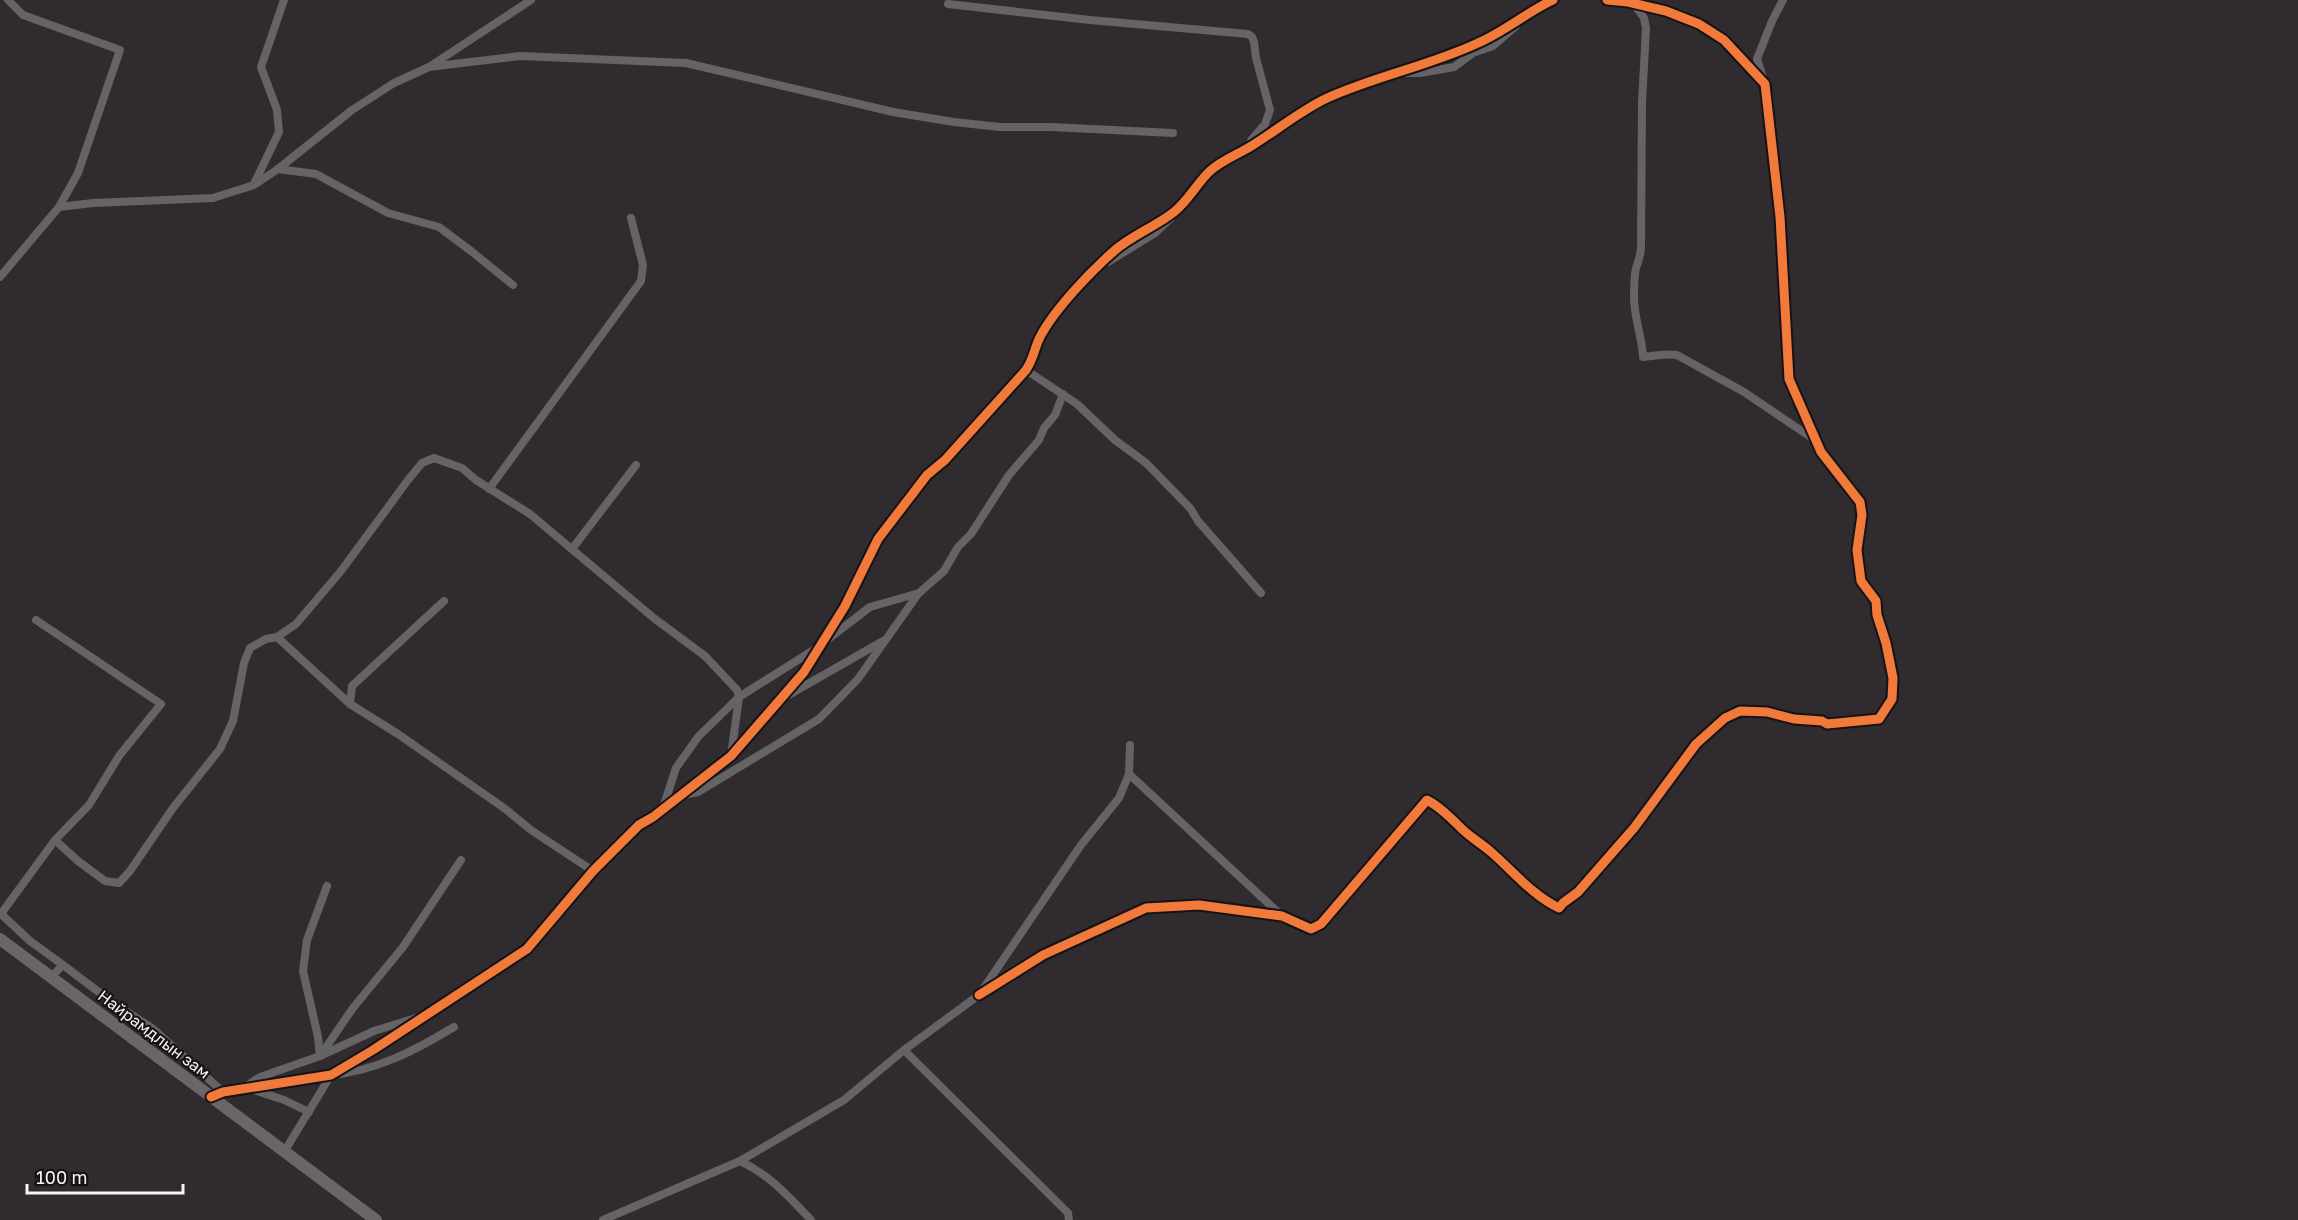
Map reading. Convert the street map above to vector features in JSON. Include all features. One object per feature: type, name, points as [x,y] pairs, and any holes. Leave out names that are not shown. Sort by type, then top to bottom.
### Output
[{"type":"main road","name":"Найрамдлын зам","points":[[0,939],[376,1220]]},
{"type":"street","points":[[0,278],[59,207],[78,173],[120,50],[23,15],[8,0]]},
{"type":"street","points":[[254,185],[279,132],[277,110],[261,67],[284,0]]},
{"type":"street","points":[[59,207],[93,203],[213,198],[254,185],[278,169],[352,110],[394,83],[429,68],[531,0]]},
{"type":"street","points":[[284,1152],[331,1075],[527,949],[593,871],[639,825],[731,756],[804,672],[844,606],[878,539],[927,475],[945,460],[1026,370],[1035,357],[1035,348],[1041,335],[1092,272],[1127,240],[1155,225],[1180,207],[1209,171],[1301,111],[1355,86],[1434,61],[1480,43],[1553,0]]},
{"type":"street","points":[[1607,0],[1666,11],[1699,24],[1724,40],[1765,84]]},
{"type":"street","points":[[603,1220],[740,1161],[844,1100],[904,1050],[980,994],[1043,955],[1146,908],[1199,905],[1282,916],[1311,929],[1322,924],[1427,800],[1444,810],[1459,827],[1489,850],[1528,887],[1548,903],[1559,908],[1578,892],[1634,828],[1696,744],[1725,718],[1740,711],[1767,712],[1794,719],[1822,721],[1827,724],[1879,719],[1892,699],[1893,678],[1886,643],[1877,615],[1876,601],[1861,580],[1857,550],[1862,509],[1855,493],[1829,464],[1815,441],[1789,379],[1780,217],[1765,84],[1757,59],[1783,0]]},
{"type":"street","points":[[948,4],[1248,34],[1254,42],[1270,110],[1265,124],[1252,139],[1249,147]]},
{"type":"street","points":[[1634,4],[1644,18],[1646,28],[1642,103],[1641,259],[1636,270],[1634,297],[1636,325],[1642,343],[1643,357],[1658,357],[1666,353],[1677,355],[1744,392],[1815,441]]},
{"type":"street","points":[[429,68],[520,56],[686,63],[893,112],[954,122],[1000,127],[1061,127],[1173,133]]},
{"type":"street","points":[[278,169],[316,174],[388,213],[439,227],[513,285]]},
{"type":"street","points":[[489,489],[641,281],[643,266],[632,218]]},
{"type":"street","points":[[1026,370],[1084,410],[1115,440],[1146,463],[1190,508],[1198,521],[1261,593]]},
{"type":"street","points":[[679,796],[698,792],[819,718],[858,679],[919,593],[944,571],[958,547],[971,534],[1010,475],[1039,440],[1044,428],[1055,415],[1063,394]]},
{"type":"street","points":[[55,840],[105,881],[119,883],[130,871],[173,808],[220,749],[233,721],[244,663],[250,648],[266,639],[278,637],[296,624],[341,571],[422,463],[434,458],[462,468],[489,489],[530,514],[655,619],[705,656],[736,690],[739,697],[731,756]]},
{"type":"street","points":[[572,549],[636,465]]},
{"type":"street","points":[[663,809],[676,768],[698,737],[739,697],[821,646],[870,607],[919,593]]},
{"type":"street","points":[[350,704],[352,686],[444,601]]},
{"type":"street","points":[[36,620],[161,704],[119,756],[89,805],[55,840],[1,914],[30,941],[112,1002],[152,1028],[223,1092]]},
{"type":"street","points":[[278,637],[350,704],[398,734],[504,808],[531,830],[593,871]]},
{"type":"street","points":[[780,700],[886,639]]},
{"type":"street","points":[[980,994],[1082,845],[1119,798],[1129,774],[1130,746]]},
{"type":"street","points":[[1129,774],[1282,916]]},
{"type":"street","points":[[320,1056],[353,1008],[403,946],[460,860]]},
{"type":"street","points":[[320,1056],[303,971],[307,940],[327,886]]},
{"type":"street","points":[[51,978],[63,965]]},
{"type":"street","points":[[246,1088],[260,1077],[320,1056],[374,1031],[422,1016]]},
{"type":"street","points":[[211,1097],[223,1092],[246,1088],[352,1073],[425,1045],[454,1027]]},
{"type":"street","points":[[904,1050],[1068,1212],[1069,1220]]},
{"type":"street","points":[[246,1088],[284,1100],[309,1112]]},
{"type":"street","points":[[740,1161],[759,1170],[774,1181],[812,1220]]},
{"type":"cycle path","points":[[211,1097],[223,1092],[331,1075],[527,949],[593,871],[639,825],[653,817],[731,756],[804,672],[845,606],[878,539],[927,475],[945,460],[1026,370],[1040,337],[1054,315],[1084,280],[1114,251],[1174,212],[1215,167],[1315,104],[1344,91],[1478,43],[1553,0]]},
{"type":"cycle path","points":[[979,995],[1043,955],[1146,908],[1199,905],[1282,916],[1311,929],[1321,924],[1427,800],[1441,809],[1532,890],[1559,908],[1578,892],[1634,828],[1696,744],[1725,718],[1740,711],[1767,712],[1794,719],[1822,721],[1827,724],[1879,719],[1892,699],[1893,678],[1886,643],[1877,615],[1876,601],[1861,581],[1857,550],[1862,515],[1860,502],[1821,452],[1789,379],[1780,217],[1765,84],[1724,40],[1699,24],[1666,11],[1628,2],[1607,0]]}]
